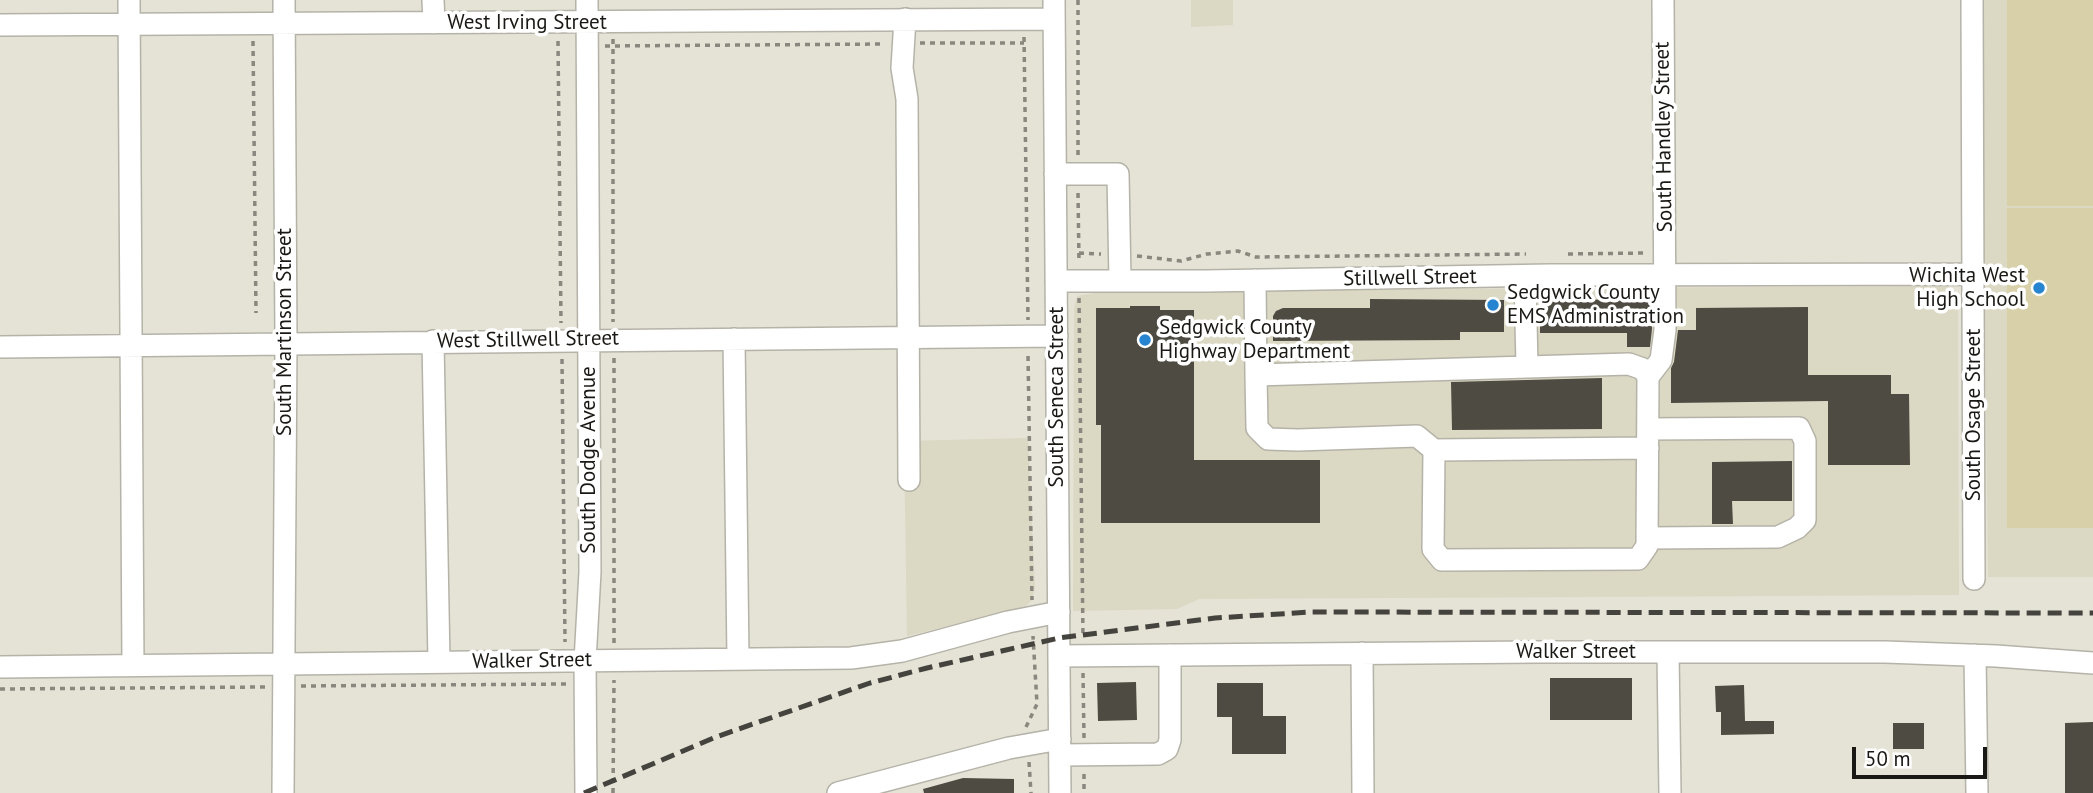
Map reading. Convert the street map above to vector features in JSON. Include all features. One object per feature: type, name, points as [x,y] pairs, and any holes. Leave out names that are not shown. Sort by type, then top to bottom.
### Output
[{"type":"street","points":[[129,0],[134,665]]},
{"type":"street","name":"South Martinson Street","points":[[283,793],[286,343],[284,0]]},
{"type":"street","points":[[433,0],[434,23]]},
{"type":"street","name":"South Dodge Avenue","points":[[586,793],[585,661],[590,572],[587,0]]},
{"type":"street","name":"South Handley Street","points":[[1648,377],[1661,360],[1665,330],[1662,0]]},
{"type":"street","name":"South Osage Street","points":[[1972,0],[1974,579]]},
{"type":"street","name":"West Irving Street","points":[[0,25],[613,22],[811,10],[905,19],[1024,19],[1054,10]]},
{"type":"street","name":"South Seneca Street","points":[[1054,10],[1060,793]]},
{"type":"street","points":[[905,19],[902,68],[907,99],[909,480]]},
{"type":"street","points":[[1055,174],[1118,174],[1120,281]]},
{"type":"street","points":[[1526,265],[1527,367]]},
{"type":"street","name":"Stillwell Street","points":[[1056,281],[1255,280],[1526,265],[1666,275],[1973,274]]},
{"type":"street","points":[[1255,280],[1257,428],[1268,439],[1417,436],[1434,450],[1799,428],[1805,441],[1805,520],[1797,528],[1778,537],[1647,538]]},
{"type":"street","name":"West Stillwell Street","points":[[0,347],[1057,336]]},
{"type":"street","points":[[734,339],[738,659]]},
{"type":"street","points":[[433,341],[439,662]]},
{"type":"street","points":[[1256,375],[1629,364],[1643,369],[1648,377],[1647,547],[1638,559],[1442,560],[1433,550],[1434,450]]},
{"type":"street","name":"Walker Street","points":[[0,667],[851,658],[902,650],[1059,612]]},
{"type":"street","points":[[1668,652],[1670,793]]},
{"type":"street","name":"Walker Street","points":[[1059,656],[1885,652],[2093,663]]},
{"type":"street","points":[[1362,653],[1363,793]]},
{"type":"street","points":[[838,793],[1027,745],[1060,747],[1084,755],[1158,754],[1167,749],[1170,740],[1170,655]]},
{"type":"street","points":[[1975,655],[1977,793]]},
{"type":"path","points":[[1077,0],[1084,793]]},
{"type":"path","points":[[1024,19],[1033,667],[1037,704],[1025,727],[1031,793]]},
{"type":"path","points":[[613,22],[613,793]]},
{"type":"path","points":[[253,24],[256,313]]},
{"type":"path","points":[[558,45],[1024,43]]},
{"type":"path","points":[[1079,253],[1159,257],[1181,261],[1207,254],[1238,251],[1256,257],[1526,265]]},
{"type":"path","points":[[1567,254],[1647,253]]},
{"type":"path","points":[[0,689],[614,684]]},
{"type":"shaded area","points":[[1191,0],[1233,0],[1233,25],[1191,27]]},
{"type":"shaded area","name":"Wichita West High School","points":[[1981,0],[2093,0],[2093,577],[1988,577]]},
{"type":"shaded area","points":[[2007,0],[2093,0],[2093,206],[2007,206]]},
{"type":"shaded area","points":[[2007,208],[2093,208],[2093,528],[2007,528]]},
{"type":"shaded area","points":[[1948,286],[1956,293],[1958,302],[1959,595],[1199,599],[1177,609],[1073,611],[1074,308],[1077,296],[1106,291]]},
{"type":"shaded area","points":[[1028,438],[1035,587],[1032,600],[1025,607],[907,636],[904,441]]},
{"type":"building","points":[[1370,299],[1504,300],[1504,332],[1460,332],[1460,340],[1273,341],[1273,316],[1276,311],[1283,308],[1370,308]]},
{"type":"building","points":[[1540,299],[1652,300],[1650,347],[1627,347],[1627,333],[1540,333]]},
{"type":"building","points":[[1160,306],[1160,310],[1194,310],[1194,460],[1320,460],[1320,523],[1101,523],[1101,425],[1096,425],[1096,308]]},
{"type":"building","points":[[1808,307],[1808,375],[1891,375],[1891,394],[1909,394],[1910,465],[1828,465],[1828,401],[1671,403],[1671,368],[1678,330],[1696,330],[1696,308]]},
{"type":"building","points":[[1602,378],[1602,429],[1452,430],[1451,382]]},
{"type":"building","points":[[1792,461],[1792,501],[1732,501],[1733,524],[1712,524],[1712,462]]},
{"type":"building","points":[[1550,678],[1632,678],[1632,720],[1550,720]]},
{"type":"building","points":[[1136,682],[1137,720],[1098,721],[1097,683]]},
{"type":"building","points":[[1217,683],[1263,683],[1263,716],[1286,716],[1286,754],[1232,754],[1232,717],[1217,717]]},
{"type":"building","points":[[1744,685],[1745,721],[1774,721],[1774,734],[1721,735],[1721,712],[1716,712],[1715,686]]},
{"type":"building","points":[[2093,722],[2093,793],[2065,793],[2065,723]]},
{"type":"building","points":[[1893,723],[1924,723],[1924,749],[1893,749]]},
{"type":"building","points":[[963,778],[1014,779],[1014,793],[924,793],[923,789]]},
{"type":"railway","points":[[584,793],[716,737],[870,683],[1059,638],[1215,618],[1311,612],[2093,613]]},
{"type":"place","name":"Wichita West High School","points":[[2039,288]]},
{"type":"place","name":"Sedgwick County EMS Administration","points":[[1493,305]]},
{"type":"place","name":"Sedgwick County Highway Department","points":[[1145,340]]}]
